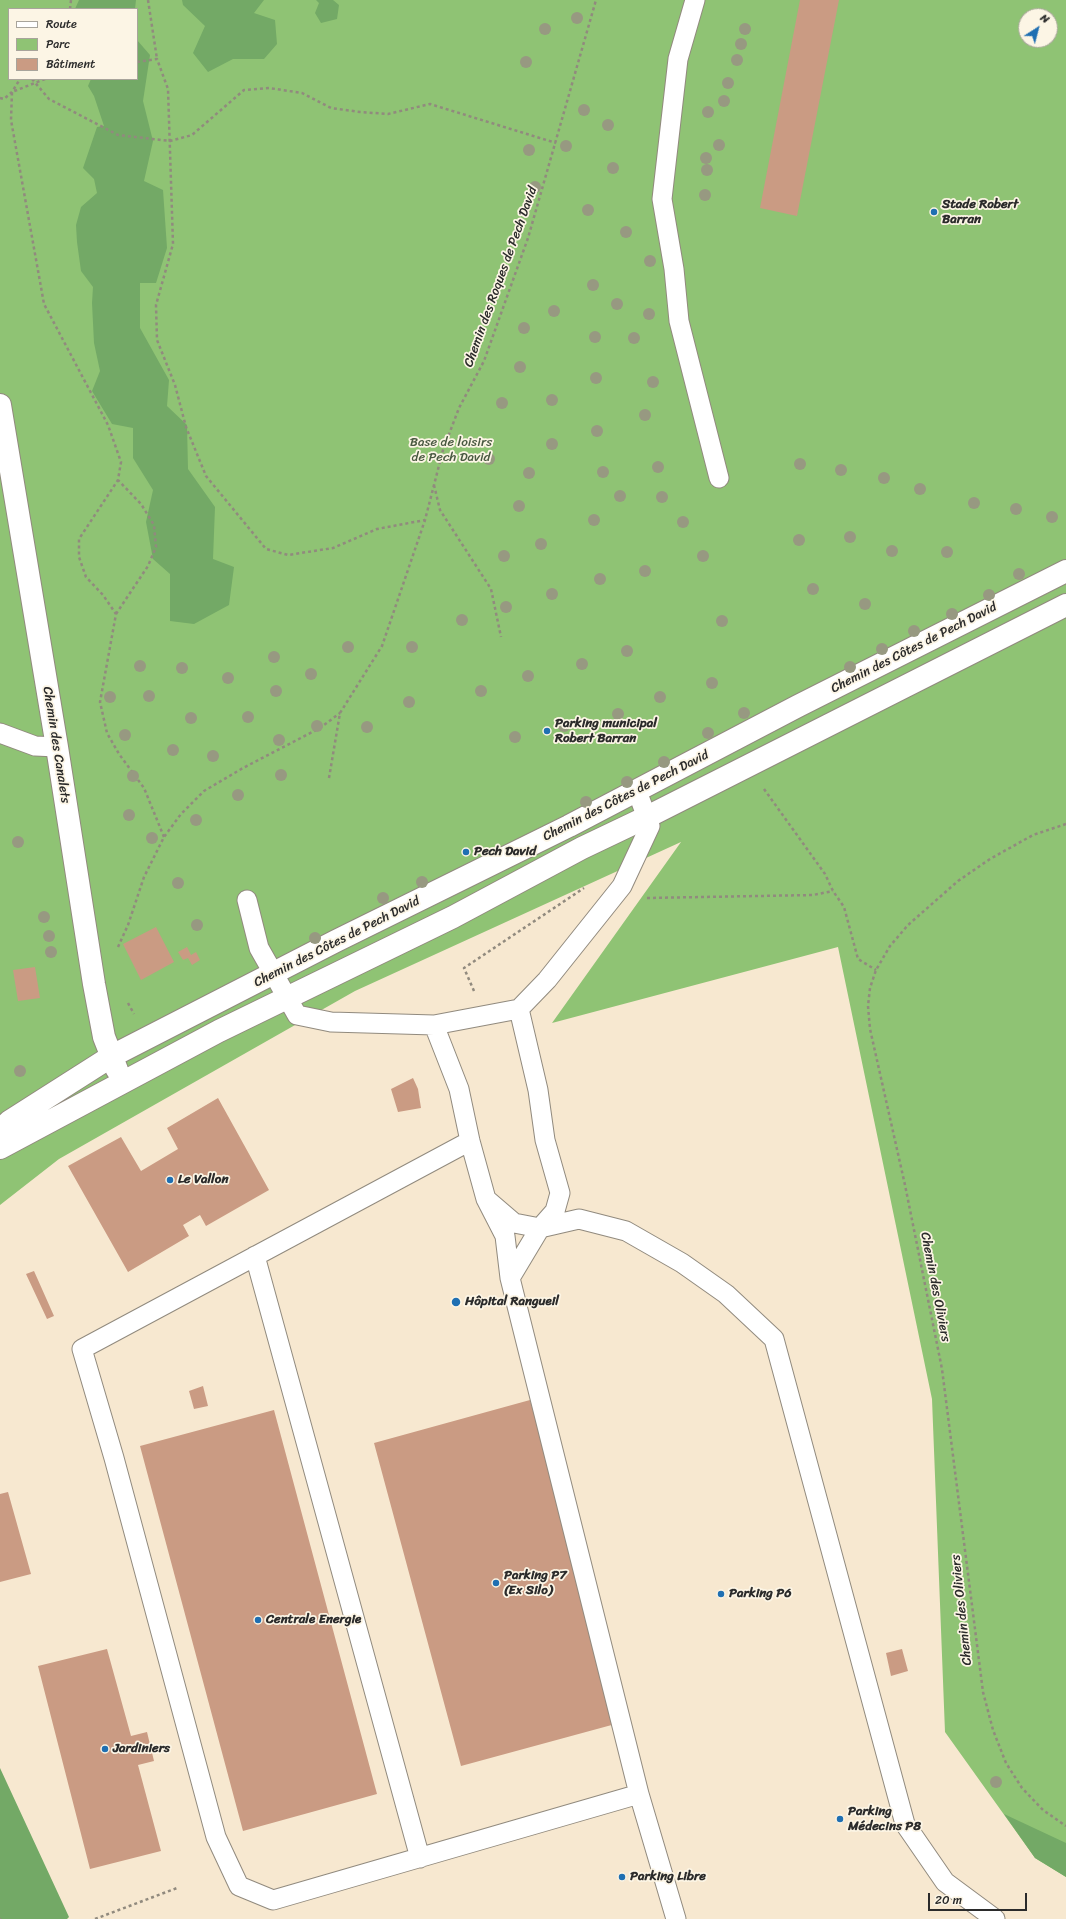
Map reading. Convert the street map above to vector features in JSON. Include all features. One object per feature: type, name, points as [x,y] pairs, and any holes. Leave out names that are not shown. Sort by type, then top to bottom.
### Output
[{"type":"street","name":"Chemin des Canalets","points":[[0,405],[57,747],[94,984],[104,1037],[122,1082]]},
{"type":"street","name":"Chemin des Côtes de Pech David","points":[[0,1130],[10,1121],[112,1056],[476,871],[570,826],[798,706],[1066,571]]},
{"type":"street","name":"Chemin des Côtes de Pech David","points":[[0,1148],[122,1082],[287,998],[452,917],[582,848],[647,817],[1066,605]]},
{"type":"lane","points":[[695,0],[678,59],[662,199],[674,270],[680,321],[719,478]]},
{"type":"lane","points":[[0,734],[34,746],[57,747]]},
{"type":"lane","points":[[247,900],[259,948],[297,1015],[331,1022],[434,1025],[519,1009],[547,980],[622,886],[650,826],[637,791]]},
{"type":"lane","points":[[510,1278],[540,1228],[555,1211],[560,1193],[545,1140],[538,1090],[519,1009]]},
{"type":"lane","points":[[434,1025],[459,1089],[470,1140],[486,1198],[505,1236],[510,1278],[639,1794],[676,1919]]},
{"type":"lane","points":[[470,1140],[82,1350],[116,1466],[216,1837],[239,1886],[273,1900],[639,1794]]},
{"type":"lane","points":[[486,1198],[514,1223],[540,1228],[579,1219],[626,1231],[682,1263],[726,1294],[774,1339],[905,1824],[945,1882],[995,1919]]},
{"type":"lane","points":[[256,1256],[420,1858]]},
{"type":"path","points":[[148,0],[157,59],[168,89],[173,244],[156,306],[157,340],[175,385],[186,427],[206,476],[266,549],[288,555],[332,548],[377,529],[425,520]]},
{"type":"path","name":"Chemin des Roques de Pech David","points":[[329,778],[340,713],[382,646],[425,520],[443,450],[459,408],[484,361],[528,238],[596,0]]},
{"type":"path","points":[[138,62],[157,59]]},
{"type":"path","points":[[19,80],[12,92],[11,120],[44,304],[108,425],[121,462],[118,480],[79,538],[79,557],[86,577],[103,595],[116,614]]},
{"type":"path","points":[[0,98],[4,98],[12,92],[41,80]]},
{"type":"path","points":[[35,82],[49,98],[118,135],[170,141],[192,136],[244,90],[270,88],[302,93],[331,108],[360,112],[388,114],[430,104],[556,143]]},
{"type":"path","points":[[118,480],[141,504],[154,525],[156,547],[148,566],[116,614],[100,702],[107,733],[119,754],[144,788],[164,837]]},
{"type":"path","points":[[434,485],[440,510],[491,589],[501,637]]},
{"type":"path","points":[[114,951],[119,945],[128,926],[144,877],[164,837],[181,814],[204,791],[243,768],[320,728],[340,713]]},
{"type":"path","points":[[759,782],[825,874],[833,891],[844,907],[858,959],[876,970]]},
{"type":"path","name":"Chemin des Oliviers","points":[[1066,824],[1033,835],[990,859],[958,881],[908,925],[890,946],[876,970],[870,988],[868,1006],[870,1028],[905,1185],[942,1369],[983,1692],[993,1730],[1006,1763],[1022,1788],[1043,1810],[1066,1826]]},
{"type":"path","points":[[642,897],[653,899],[813,895],[833,891]]},
{"type":"path","points":[[95,1919],[177,1888]]},
{"type":"green space","name":"Base de loisirs de Pech David","points":[[0,0],[1066,0],[1066,1877],[1035,1858],[945,1732],[932,1399],[838,947],[552,1023],[681,842],[355,991],[59,1159],[0,1205]]},
{"type":"green space","points":[[79,0],[136,0],[135,8],[75,8]]},
{"type":"green space","points":[[182,0],[264,0],[254,13],[275,20],[277,44],[264,59],[233,59],[208,72],[193,53],[205,26],[183,5]]},
{"type":"green space","points":[[316,0],[333,0],[339,5],[337,19],[321,23],[315,13],[319,3]]},
{"type":"green space","points":[[138,41],[150,55],[143,101],[153,141],[144,181],[163,190],[167,248],[156,283],[140,283],[140,328],[169,380],[167,406],[187,425],[188,469],[215,507],[213,559],[234,567],[229,605],[194,624],[170,621],[170,574],[153,559],[146,522],[153,490],[133,458],[133,428],[112,424],[92,391],[100,371],[94,343],[92,303],[93,287],[81,271],[76,225],[81,207],[97,193],[94,179],[83,168],[97,127],[104,126],[94,96],[88,86],[91,80],[138,80]]},
{"type":"green space","points":[[0,1768],[69,1917],[67,1919],[0,1919]]},
{"type":"green space","points":[[1004,1814],[1066,1843],[1066,1877],[1035,1858]]},
{"type":"building","points":[[800,0],[839,0],[797,216],[760,208]]},
{"type":"building","points":[[156,927],[174,962],[141,980],[123,944]]},
{"type":"building","points":[[187,947],[191,955],[196,952],[200,960],[192,965],[188,958],[183,960],[178,952]]},
{"type":"building","points":[[35,967],[40,998],[18,1001],[13,970]]},
{"type":"building","points":[[413,1078],[418,1089],[421,1108],[398,1112],[391,1089]]},
{"type":"building","name":"Le Vallon","points":[[218,1098],[269,1190],[206,1226],[200,1215],[183,1225],[189,1236],[128,1272],[68,1166],[121,1137],[141,1171],[178,1149],[167,1128]]},
{"type":"building","points":[[34,1271],[54,1316],[47,1319],[26,1274]]},
{"type":"building","points":[[203,1386],[208,1406],[194,1409],[189,1391]]},
{"type":"building","name":"Parking P7 (Ex Silo)","points":[[530,1400],[619,1723],[461,1766],[374,1443]]},
{"type":"building","name":"Centrale Energie","points":[[274,1410],[377,1794],[243,1831],[140,1446]]},
{"type":"building","points":[[8,1492],[31,1574],[0,1582],[0,1494]]},
{"type":"building","name":"Jardiniers","points":[[107,1649],[131,1736],[147,1732],[154,1761],[138,1765],[161,1851],[90,1869],[38,1666]]},
{"type":"building","points":[[902,1649],[908,1671],[891,1676],[886,1653]]},
{"type":"place","name":"Stade Robert Barran","points":[[934,212]]},
{"type":"place","name":"Parking municipal Robert Barran","points":[[547,731]]},
{"type":"place","name":"Pech David","points":[[466,852]]},
{"type":"place","name":"Le Vallon","points":[[170,1180]]},
{"type":"place","name":"Hôpital Rangueil","points":[[456,1302]]},
{"type":"place","name":"Parking P7 (Ex Silo)","points":[[496,1583]]},
{"type":"place","name":"Parking P6","points":[[721,1594]]},
{"type":"place","name":"Centrale Energie","points":[[258,1620]]},
{"type":"place","name":"Jardiniers","points":[[105,1749]]},
{"type":"place","name":"Parking Médecins P8","points":[[840,1819]]},
{"type":"place","name":"Parking Libre","points":[[622,1877]]}]
